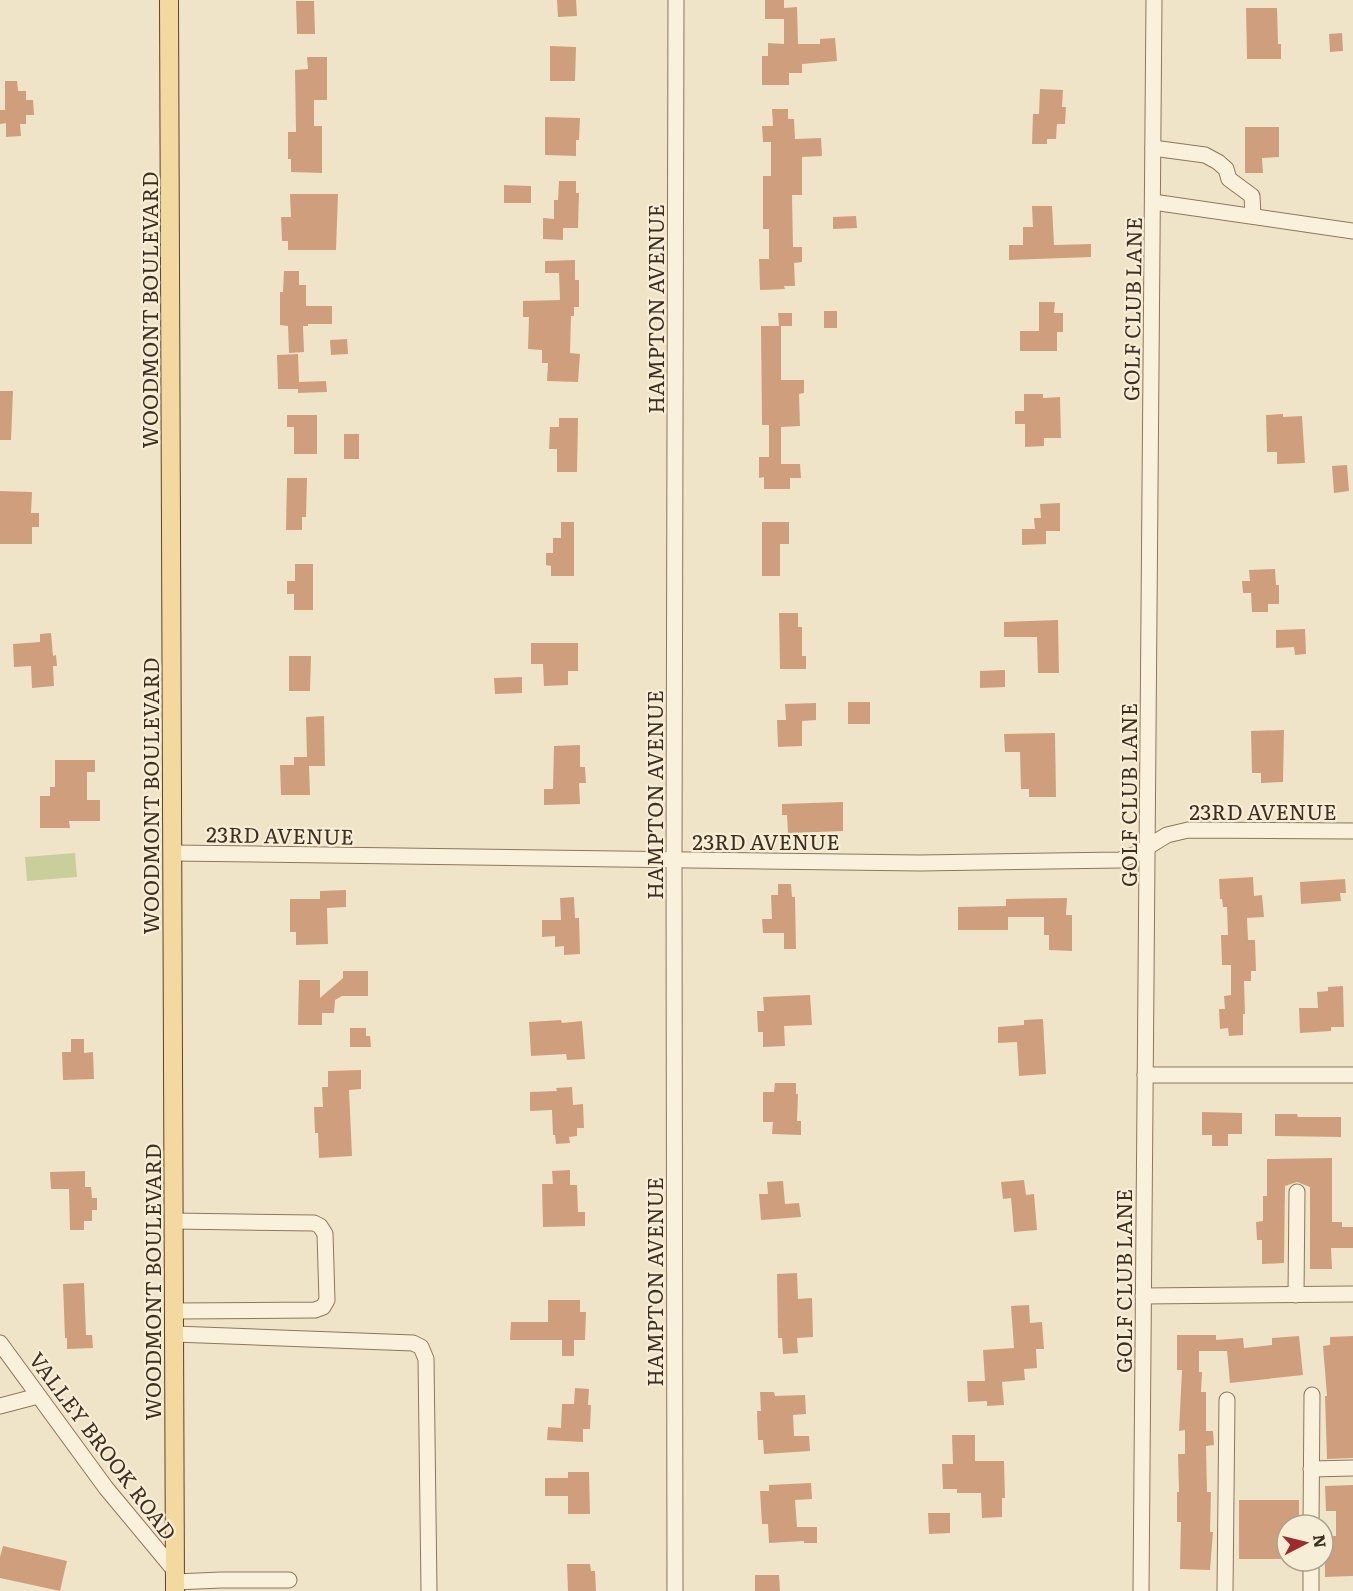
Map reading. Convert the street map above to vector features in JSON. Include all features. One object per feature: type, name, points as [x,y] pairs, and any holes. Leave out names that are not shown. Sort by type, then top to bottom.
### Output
[{"type":"main road","name":"WOODMONT BOULEVARD","points":[[169,0],[175,1581]]},
{"type":"street","name":"HAMPTON AVENUE","points":[[675,1591],[676,0]]},
{"type":"street","name":"GOLF CLUB LANE","points":[[1141,1591],[1149,846],[1154,0]]},
{"type":"street","points":[[1153,148],[1205,155],[1218,162],[1226,169],[1229,179],[1252,196],[1254,216]]},
{"type":"street","points":[[1153,202],[1353,231]]},
{"type":"street","name":"23RD AVENUE","points":[[172,853],[674,861],[1120,860],[1136,854],[1167,835],[1188,830],[1353,831]]},
{"type":"street","points":[[1145,1075],[1353,1075]]},
{"type":"street","points":[[1296,1295],[1298,1192]]},
{"type":"street","points":[[174,1221],[314,1223],[320,1226],[325,1234],[327,1300],[323,1307],[315,1310],[174,1311]]},
{"type":"street","points":[[1143,1296],[1353,1294]]},
{"type":"street","points":[[174,1334],[413,1342],[422,1347],[426,1359],[429,1591]]},
{"type":"street","name":"VALLEY BROOK ROAD","points":[[0,1343],[175,1581]]},
{"type":"street","points":[[1311,1513],[1312,1395]]},
{"type":"street","points":[[0,1406],[38,1396]]},
{"type":"street","points":[[1225,1591],[1227,1400]]},
{"type":"street","points":[[1311,1469],[1353,1468]]},
{"type":"street","points":[[1311,1573],[1311,1591]]},
{"type":"street","points":[[175,1581],[259,1586],[288,1580]]},
{"type":"green space","points":[[75,853],[77,877],[27,881],[25,857]]},
{"type":"building","points":[[557,0],[576,0],[577,16],[558,17]]},
{"type":"building","points":[[765,0],[784,0],[784,8],[797,7],[798,44],[820,44],[820,39],[835,38],[837,61],[802,64],[802,73],[789,73],[789,85],[762,85],[762,56],[768,56],[768,43],[784,44],[784,19],[765,19]]},
{"type":"building","points":[[296,1],[314,1],[315,34],[297,34]]},
{"type":"building","points":[[1246,8],[1277,8],[1278,44],[1281,44],[1281,59],[1247,59]]},
{"type":"building","points":[[1342,33],[1343,51],[1330,52],[1329,34]]},
{"type":"building","points":[[550,46],[576,47],[575,81],[550,81]]},
{"type":"building","points":[[307,57],[327,57],[327,100],[314,100],[314,126],[322,126],[322,173],[291,172],[291,159],[288,159],[288,132],[296,132],[295,70],[308,69]]},
{"type":"building","points":[[5,81],[17,81],[18,91],[26,91],[26,100],[33,100],[34,115],[26,115],[26,124],[20,124],[21,136],[6,137],[6,123],[0,124],[0,110],[5,110]]},
{"type":"building","points":[[1040,89],[1063,90],[1062,107],[1066,107],[1065,124],[1057,124],[1056,139],[1047,139],[1047,144],[1032,144],[1033,114],[1039,114]]},
{"type":"building","points":[[772,109],[788,109],[788,119],[794,119],[795,139],[821,138],[822,156],[802,157],[802,195],[792,195],[793,247],[802,247],[802,262],[794,263],[795,286],[784,286],[785,289],[760,290],[759,259],[769,259],[769,229],[763,229],[763,176],[771,176],[771,142],[763,142],[762,126],[773,126]]},
{"type":"building","points":[[545,117],[580,118],[576,156],[545,155]]},
{"type":"building","points":[[1245,127],[1279,127],[1279,157],[1262,158],[1263,173],[1245,173]]},
{"type":"building","points":[[559,181],[576,181],[576,193],[579,193],[578,228],[563,228],[563,240],[543,239],[543,218],[554,219],[554,200],[558,200]]},
{"type":"building","points":[[504,185],[531,186],[531,203],[504,203]]},
{"type":"building","points":[[290,194],[338,194],[336,250],[288,250],[288,241],[282,241],[281,217],[291,217]]},
{"type":"building","points":[[1032,206],[1052,206],[1054,245],[1091,244],[1091,257],[1009,260],[1009,245],[1023,245],[1023,227],[1033,227]]},
{"type":"building","points":[[856,216],[857,228],[833,229],[833,217]]},
{"type":"building","points":[[575,260],[575,280],[579,280],[579,307],[574,307],[574,316],[571,316],[570,353],[580,354],[578,382],[547,381],[548,363],[542,363],[542,350],[528,349],[529,317],[523,317],[523,301],[560,300],[559,273],[545,273],[545,261]]},
{"type":"building","points":[[284,271],[299,271],[299,285],[306,285],[306,306],[332,306],[332,324],[303,326],[304,352],[289,353],[288,326],[280,325],[280,292],[283,292]]},
{"type":"building","points":[[1039,302],[1055,302],[1054,313],[1063,313],[1063,332],[1057,332],[1057,351],[1020,351],[1020,331],[1039,331]]},
{"type":"building","points":[[824,311],[837,311],[837,328],[824,328]]},
{"type":"building","points":[[778,313],[792,313],[792,326],[779,326]]},
{"type":"building","points":[[761,326],[781,326],[781,380],[804,380],[804,393],[799,394],[800,426],[781,427],[781,464],[800,464],[801,478],[790,478],[790,489],[764,489],[764,477],[759,478],[759,457],[769,457],[769,425],[762,425]]},
{"type":"building","points":[[347,339],[348,354],[331,355],[330,340]]},
{"type":"building","points":[[298,354],[299,382],[326,381],[327,392],[298,393],[298,389],[278,389],[277,355]]},
{"type":"building","points":[[0,391],[13,391],[11,440],[0,440]]},
{"type":"building","points":[[1024,394],[1043,394],[1043,398],[1060,397],[1061,438],[1044,438],[1044,446],[1025,447],[1025,424],[1015,424],[1015,411],[1024,411]]},
{"type":"building","points":[[1283,414],[1283,417],[1302,416],[1305,463],[1277,464],[1277,452],[1267,452],[1266,415]]},
{"type":"building","points":[[287,415],[317,415],[317,454],[294,454],[294,427],[287,427]]},
{"type":"building","points":[[559,418],[578,418],[577,472],[557,472],[557,449],[549,449],[550,427],[559,427]]},
{"type":"building","points":[[344,434],[359,434],[359,459],[344,459]]},
{"type":"building","points":[[1347,465],[1349,491],[1334,493],[1332,466]]},
{"type":"building","points":[[287,478],[307,478],[306,517],[302,517],[302,530],[286,530]]},
{"type":"building","points":[[0,491],[32,492],[31,513],[39,513],[39,527],[32,527],[32,544],[0,544]]},
{"type":"building","points":[[1060,503],[1060,531],[1046,531],[1046,544],[1022,545],[1022,529],[1035,529],[1034,518],[1041,518],[1040,504]]},
{"type":"building","points":[[561,522],[574,522],[574,576],[551,576],[551,566],[546,565],[546,553],[553,553],[553,538],[561,538]]},
{"type":"building","points":[[762,522],[789,522],[789,544],[780,544],[780,576],[762,576]]},
{"type":"building","points":[[295,564],[313,564],[313,610],[294,610],[294,594],[287,594],[287,581],[295,581]]},
{"type":"building","points":[[1275,569],[1276,585],[1279,585],[1279,604],[1268,604],[1268,612],[1252,612],[1251,593],[1243,593],[1242,581],[1250,581],[1249,570]]},
{"type":"building","points":[[779,613],[798,613],[798,627],[802,627],[802,656],[806,656],[806,669],[780,669]]},
{"type":"building","points":[[1058,620],[1059,673],[1038,673],[1037,637],[1004,637],[1004,622]]},
{"type":"building","points":[[1305,629],[1306,654],[1295,655],[1294,647],[1276,648],[1276,630]]},
{"type":"building","points":[[51,633],[53,656],[56,655],[57,666],[53,666],[54,686],[32,688],[31,666],[14,667],[13,644],[40,642],[40,634]]},
{"type":"building","points":[[531,643],[578,643],[578,671],[568,671],[568,685],[544,686],[543,664],[531,664]]},
{"type":"building","points":[[289,656],[311,656],[310,691],[289,691]]},
{"type":"building","points":[[1005,670],[1005,687],[980,688],[980,671]]},
{"type":"building","points":[[522,677],[522,693],[495,694],[494,678]]},
{"type":"building","points":[[848,702],[870,702],[870,724],[848,724]]},
{"type":"building","points":[[816,703],[816,720],[802,721],[802,746],[778,747],[777,720],[786,720],[785,704]]},
{"type":"building","points":[[324,716],[325,766],[309,766],[310,795],[281,795],[280,765],[294,765],[294,757],[307,757],[306,717]]},
{"type":"building","points":[[1284,730],[1283,782],[1261,783],[1261,773],[1252,773],[1251,731]]},
{"type":"building","points":[[1055,733],[1056,797],[1029,797],[1029,789],[1021,789],[1020,752],[1005,752],[1004,734]]},
{"type":"building","points":[[580,745],[580,767],[585,767],[586,783],[579,783],[580,804],[544,805],[544,789],[553,789],[554,746]]},
{"type":"building","points":[[55,760],[95,760],[95,772],[87,772],[87,800],[100,800],[100,821],[69,821],[70,828],[40,828],[40,796],[50,796],[50,787],[55,787]]},
{"type":"building","points":[[843,802],[843,831],[788,833],[787,815],[782,815],[782,804]]},
{"type":"building","points":[[1253,877],[1254,896],[1262,895],[1264,917],[1247,918],[1248,940],[1255,940],[1256,971],[1251,971],[1251,981],[1244,981],[1243,1035],[1229,1036],[1228,1028],[1220,1029],[1219,1009],[1225,1009],[1224,996],[1231,995],[1231,965],[1222,965],[1221,935],[1228,935],[1227,907],[1223,907],[1222,899],[1220,899],[1219,879]]},
{"type":"building","points":[[1345,879],[1346,893],[1340,893],[1341,901],[1301,904],[1300,882]]},
{"type":"building","points":[[778,884],[791,884],[792,897],[795,897],[796,949],[784,949],[784,933],[763,933],[762,919],[772,919],[771,895],[778,895]]},
{"type":"building","points":[[346,890],[346,907],[327,908],[328,944],[296,945],[296,932],[290,932],[290,899],[320,899],[320,891]]},
{"type":"building","points":[[574,897],[575,918],[579,918],[580,954],[564,955],[564,946],[555,947],[555,936],[542,937],[542,920],[561,920],[560,898]]},
{"type":"building","points":[[1067,898],[1066,915],[1072,915],[1072,951],[1049,950],[1049,935],[1044,935],[1044,917],[1008,917],[1008,930],[958,930],[958,907],[1006,906],[1006,899]]},
{"type":"building","points":[[343,971],[368,971],[368,996],[342,996],[335,1000],[334,1013],[322,1013],[322,1025],[298,1025],[299,980],[320,980],[320,998],[343,978]]},
{"type":"building","points":[[1343,986],[1344,1027],[1331,1027],[1331,1031],[1300,1033],[1299,1008],[1318,1008],[1317,992],[1328,991],[1328,987]]},
{"type":"building","points":[[810,995],[812,1025],[784,1026],[785,1046],[763,1047],[763,1032],[758,1032],[757,1011],[764,1011],[763,997]]},
{"type":"building","points":[[1043,1019],[1046,1074],[1019,1076],[1017,1042],[998,1043],[998,1027],[1024,1025],[1024,1020]]},
{"type":"building","points":[[561,1020],[562,1023],[582,1021],[585,1059],[567,1060],[566,1054],[531,1056],[529,1022]]},
{"type":"building","points":[[350,1028],[366,1028],[366,1036],[370,1036],[371,1047],[350,1047]]},
{"type":"building","points":[[71,1039],[84,1039],[84,1053],[93,1052],[94,1079],[63,1080],[62,1052],[71,1052]]},
{"type":"building","points":[[361,1070],[361,1089],[349,1090],[352,1156],[319,1158],[314,1107],[323,1107],[322,1087],[328,1087],[328,1071]]},
{"type":"building","points":[[775,1083],[796,1083],[797,1121],[801,1121],[801,1135],[772,1134],[773,1122],[763,1122],[763,1092],[774,1092]]},
{"type":"building","points":[[572,1087],[573,1105],[583,1104],[584,1128],[577,1128],[577,1136],[569,1137],[570,1143],[556,1144],[555,1135],[553,1135],[552,1110],[530,1111],[530,1092],[557,1091],[556,1088]]},
{"type":"building","points":[[1202,1112],[1242,1113],[1242,1134],[1228,1134],[1228,1146],[1212,1146],[1212,1135],[1202,1135]]},
{"type":"building","points":[[1275,1114],[1297,1114],[1298,1117],[1341,1117],[1341,1137],[1275,1136]]},
{"type":"building","points":[[1332,1158],[1332,1222],[1342,1222],[1342,1227],[1353,1227],[1353,1248],[1331,1248],[1332,1269],[1310,1269],[1310,1187],[1297,1182],[1285,1186],[1284,1263],[1262,1264],[1262,1240],[1257,1240],[1256,1222],[1263,1221],[1263,1196],[1267,1196],[1267,1159]]},
{"type":"building","points":[[570,1170],[570,1185],[577,1185],[578,1212],[585,1212],[585,1226],[543,1227],[542,1184],[553,1184],[552,1171]]},
{"type":"building","points":[[85,1171],[85,1187],[91,1187],[92,1198],[97,1198],[97,1210],[92,1210],[92,1221],[84,1221],[84,1230],[70,1230],[69,1189],[51,1189],[50,1172]]},
{"type":"building","points":[[1024,1180],[1026,1195],[1034,1194],[1037,1230],[1014,1232],[1011,1198],[1003,1199],[1001,1182]]},
{"type":"building","points":[[783,1181],[785,1204],[799,1203],[801,1217],[761,1220],[759,1194],[768,1194],[767,1182]]},
{"type":"building","points":[[797,1273],[798,1299],[812,1298],[813,1337],[797,1338],[798,1353],[783,1354],[782,1338],[778,1338],[777,1274]]},
{"type":"building","points":[[84,1283],[86,1335],[92,1335],[93,1348],[67,1349],[63,1284]]},
{"type":"building","points":[[548,1300],[580,1300],[580,1312],[586,1312],[585,1340],[574,1340],[574,1356],[562,1356],[562,1340],[510,1340],[511,1322],[548,1322]]},
{"type":"building","points":[[1029,1305],[1030,1323],[1042,1322],[1044,1349],[1036,1349],[1037,1368],[1024,1369],[1025,1380],[1002,1382],[1004,1405],[987,1406],[987,1401],[968,1402],[967,1381],[985,1381],[983,1350],[1014,1348],[1011,1306]]},
{"type":"building","points":[[1177,1335],[1216,1335],[1216,1340],[1243,1338],[1244,1348],[1272,1345],[1272,1338],[1299,1336],[1303,1375],[1230,1383],[1227,1351],[1199,1351],[1199,1372],[1202,1372],[1201,1392],[1206,1392],[1206,1431],[1213,1431],[1214,1445],[1206,1446],[1207,1492],[1211,1492],[1210,1532],[1213,1532],[1210,1570],[1180,1569],[1181,1522],[1177,1522],[1178,1454],[1185,1454],[1185,1430],[1179,1431],[1182,1370],[1177,1370]]},
{"type":"building","points":[[1353,1336],[1353,1458],[1327,1459],[1325,1396],[1327,1396],[1323,1346],[1330,1345],[1330,1337]]},
{"type":"building","points":[[575,1388],[589,1389],[590,1429],[583,1429],[583,1442],[547,1440],[548,1427],[561,1428],[562,1404],[574,1404]]},
{"type":"building","points":[[760,1392],[774,1392],[775,1396],[805,1395],[806,1414],[793,1415],[794,1436],[809,1436],[810,1451],[764,1454],[763,1440],[758,1440],[757,1411],[761,1411]]},
{"type":"building","points":[[952,1435],[975,1435],[975,1461],[1004,1461],[1005,1498],[1002,1498],[1002,1517],[982,1518],[981,1493],[957,1493],[957,1489],[943,1489],[942,1464],[953,1464]]},
{"type":"building","points":[[568,1472],[589,1472],[590,1514],[568,1514],[568,1496],[545,1496],[545,1478],[568,1478]]},
{"type":"building","points":[[811,1483],[812,1499],[795,1500],[797,1527],[817,1527],[817,1543],[804,1543],[804,1541],[769,1543],[768,1524],[762,1524],[760,1491],[769,1491],[769,1485]]},
{"type":"building","points":[[1353,1485],[1353,1576],[1325,1577],[1325,1573],[1335,1573],[1336,1511],[1326,1511],[1325,1486]]},
{"type":"building","points":[[1239,1500],[1299,1500],[1299,1513],[1275,1513],[1275,1559],[1239,1559]]},
{"type":"building","points":[[928,1513],[950,1513],[950,1533],[929,1534]]},
{"type":"building","points":[[3,1546],[67,1561],[60,1591],[0,1578],[0,1557]]},
{"type":"building","points":[[567,1564],[590,1564],[591,1571],[595,1571],[596,1591],[568,1591]]},
{"type":"building","points":[[755,1575],[779,1575],[780,1591],[755,1591]]}]
